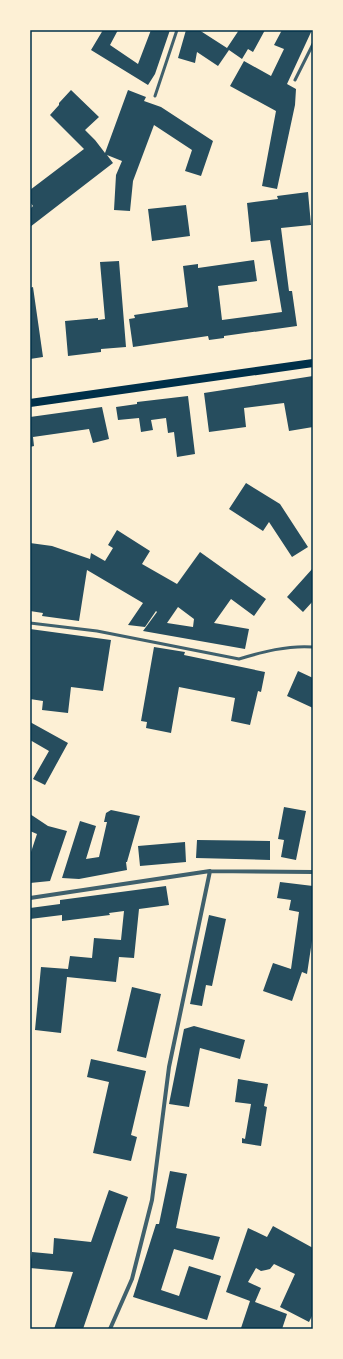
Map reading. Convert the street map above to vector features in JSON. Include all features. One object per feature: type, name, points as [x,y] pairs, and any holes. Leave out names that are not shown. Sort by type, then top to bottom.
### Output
[{"type":"main road","points":[[30,403],[313,363]]},
{"type":"street","points":[[30,898],[210,872],[313,872]]},
{"type":"street","points":[[110,1329],[132,1279],[152,1200],[169,1067],[210,872]]},
{"type":"lane","points":[[155,96],[177,30]]},
{"type":"lane","points":[[295,80],[313,44]]},
{"type":"lane","points":[[30,623],[97,631],[239,659],[258,653],[300,646],[313,648]]},
{"type":"building","points":[[103,30],[118,30],[110,45],[138,64],[151,30],[170,30],[155,74],[148,85],[91,50]]},
{"type":"building","points":[[186,30],[199,30],[227,48],[239,30],[265,30],[253,52],[248,49],[242,59],[229,50],[218,66],[197,52],[195,63],[178,58]]},
{"type":"building","points":[[282,30],[312,30],[287,84],[296,89],[295,105],[277,189],[262,186],[276,111],[230,86],[244,61],[271,76],[284,49],[274,45]]},
{"type":"building","points":[[71,90],[99,117],[85,130],[105,153],[128,90],[146,97],[144,101],[161,107],[213,141],[201,176],[185,171],[192,150],[154,125],[133,181],[130,211],[114,210],[116,175],[122,161],[107,155],[113,163],[30,227],[30,209],[33,206],[30,202],[30,190],[84,149],[50,115]]},
{"type":"building","points":[[308,192],[311,225],[281,228],[289,291],[292,291],[297,326],[224,336],[224,338],[209,340],[208,336],[133,347],[129,319],[135,318],[134,315],[188,307],[183,266],[198,264],[198,268],[254,260],[257,281],[218,286],[222,320],[282,312],[270,240],[251,242],[247,203],[278,199],[277,196]]},
{"type":"building","points":[[186,205],[190,236],[152,241],[148,209]]},
{"type":"building","points":[[119,261],[126,347],[101,349],[101,352],[68,356],[65,321],[98,318],[98,320],[105,319],[100,262]]},
{"type":"building","points":[[33,287],[43,357],[30,359],[30,288]]},
{"type":"building","points":[[313,376],[313,427],[289,431],[284,403],[244,408],[246,427],[209,432],[204,393]]},
{"type":"building","points":[[188,396],[195,454],[177,457],[174,432],[168,433],[166,418],[151,420],[153,430],[141,432],[139,418],[118,420],[116,407],[137,404],[137,402]]},
{"type":"building","points":[[102,407],[109,439],[93,443],[89,429],[33,437],[34,446],[30,447],[30,417]]},
{"type":"building","points":[[246,483],[280,504],[308,547],[292,557],[269,522],[263,531],[229,509]]},
{"type":"building","points":[[117,530],[150,551],[142,564],[177,584],[200,552],[266,599],[254,616],[231,599],[214,623],[249,629],[245,649],[143,631],[157,612],[156,611],[145,627],[128,625],[143,603],[87,570],[79,621],[42,616],[43,613],[30,611],[30,543],[52,546],[90,559],[91,553],[105,561],[113,548],[108,545]],"holes":[[[178,607],[194,619],[193,627],[167,623]]]},
{"type":"building","points":[[313,568],[313,601],[303,612],[287,597]]},
{"type":"building","points":[[30,629],[111,640],[103,691],[71,687],[68,713],[42,710],[43,701],[30,699]]},
{"type":"building","points":[[154,647],[185,652],[184,655],[265,672],[261,692],[258,691],[250,725],[231,721],[235,698],[179,687],[171,733],[146,728],[147,722],[141,721]]},
{"type":"building","points":[[298,671],[313,678],[313,708],[287,696]]},
{"type":"building","points":[[30,722],[68,743],[45,785],[33,779],[49,751],[30,740]]},
{"type":"building","points":[[284,807],[306,811],[296,860],[281,857],[284,840],[278,839]]},
{"type":"building","points":[[111,810],[140,816],[126,862],[127,870],[79,879],[62,878],[80,821],[96,826],[86,859],[99,857],[107,822],[104,822],[106,813]]},
{"type":"building","points":[[30,814],[48,826],[67,831],[50,881],[30,883],[30,855],[37,834],[30,831]]},
{"type":"building","points":[[197,840],[270,841],[270,860],[196,858]]},
{"type":"building","points":[[185,842],[186,862],[140,866],[138,846]]},
{"type":"building","points":[[280,882],[313,886],[313,934],[307,974],[302,972],[292,1001],[263,991],[273,963],[291,969],[299,912],[289,910],[291,900],[277,898]]},
{"type":"building","points":[[166,886],[169,905],[139,909],[134,958],[119,957],[116,982],[67,977],[61,1033],[35,1030],[41,967],[68,969],[70,956],[92,958],[94,938],[121,940],[124,911],[109,913],[110,915],[62,921],[62,915],[30,919],[30,908],[60,904],[60,900]]},
{"type":"building","points":[[209,915],[226,919],[212,986],[206,985],[202,1006],[190,1004]]},
{"type":"building","points":[[132,987],[161,994],[146,1058],[117,1051]]},
{"type":"building","points":[[194,1026],[245,1040],[240,1059],[200,1048],[189,1107],[169,1104],[184,1029]]},
{"type":"building","points":[[91,1059],[146,1071],[131,1135],[137,1137],[131,1161],[93,1153],[109,1082],[87,1077]]},
{"type":"building","points":[[238,1079],[268,1084],[264,1106],[267,1107],[261,1146],[242,1143],[242,1138],[245,1139],[251,1104],[235,1102]]},
{"type":"building","points":[[170,1171],[187,1174],[176,1228],[220,1237],[213,1260],[174,1249],[161,1290],[179,1296],[189,1266],[221,1276],[207,1320],[133,1297],[156,1224],[159,1224]]},
{"type":"building","points":[[109,1190],[128,1197],[83,1329],[54,1329],[73,1272],[30,1268],[32,1252],[53,1254],[54,1238],[91,1242]]},
{"type":"building","points":[[273,1226],[313,1248],[313,1314],[309,1322],[280,1307],[295,1274],[274,1264],[270,1269],[266,1270],[261,1271],[256,1268],[248,1282],[261,1288],[255,1302],[287,1314],[282,1329],[241,1328],[250,1301],[226,1292],[248,1228],[267,1237]]}]
